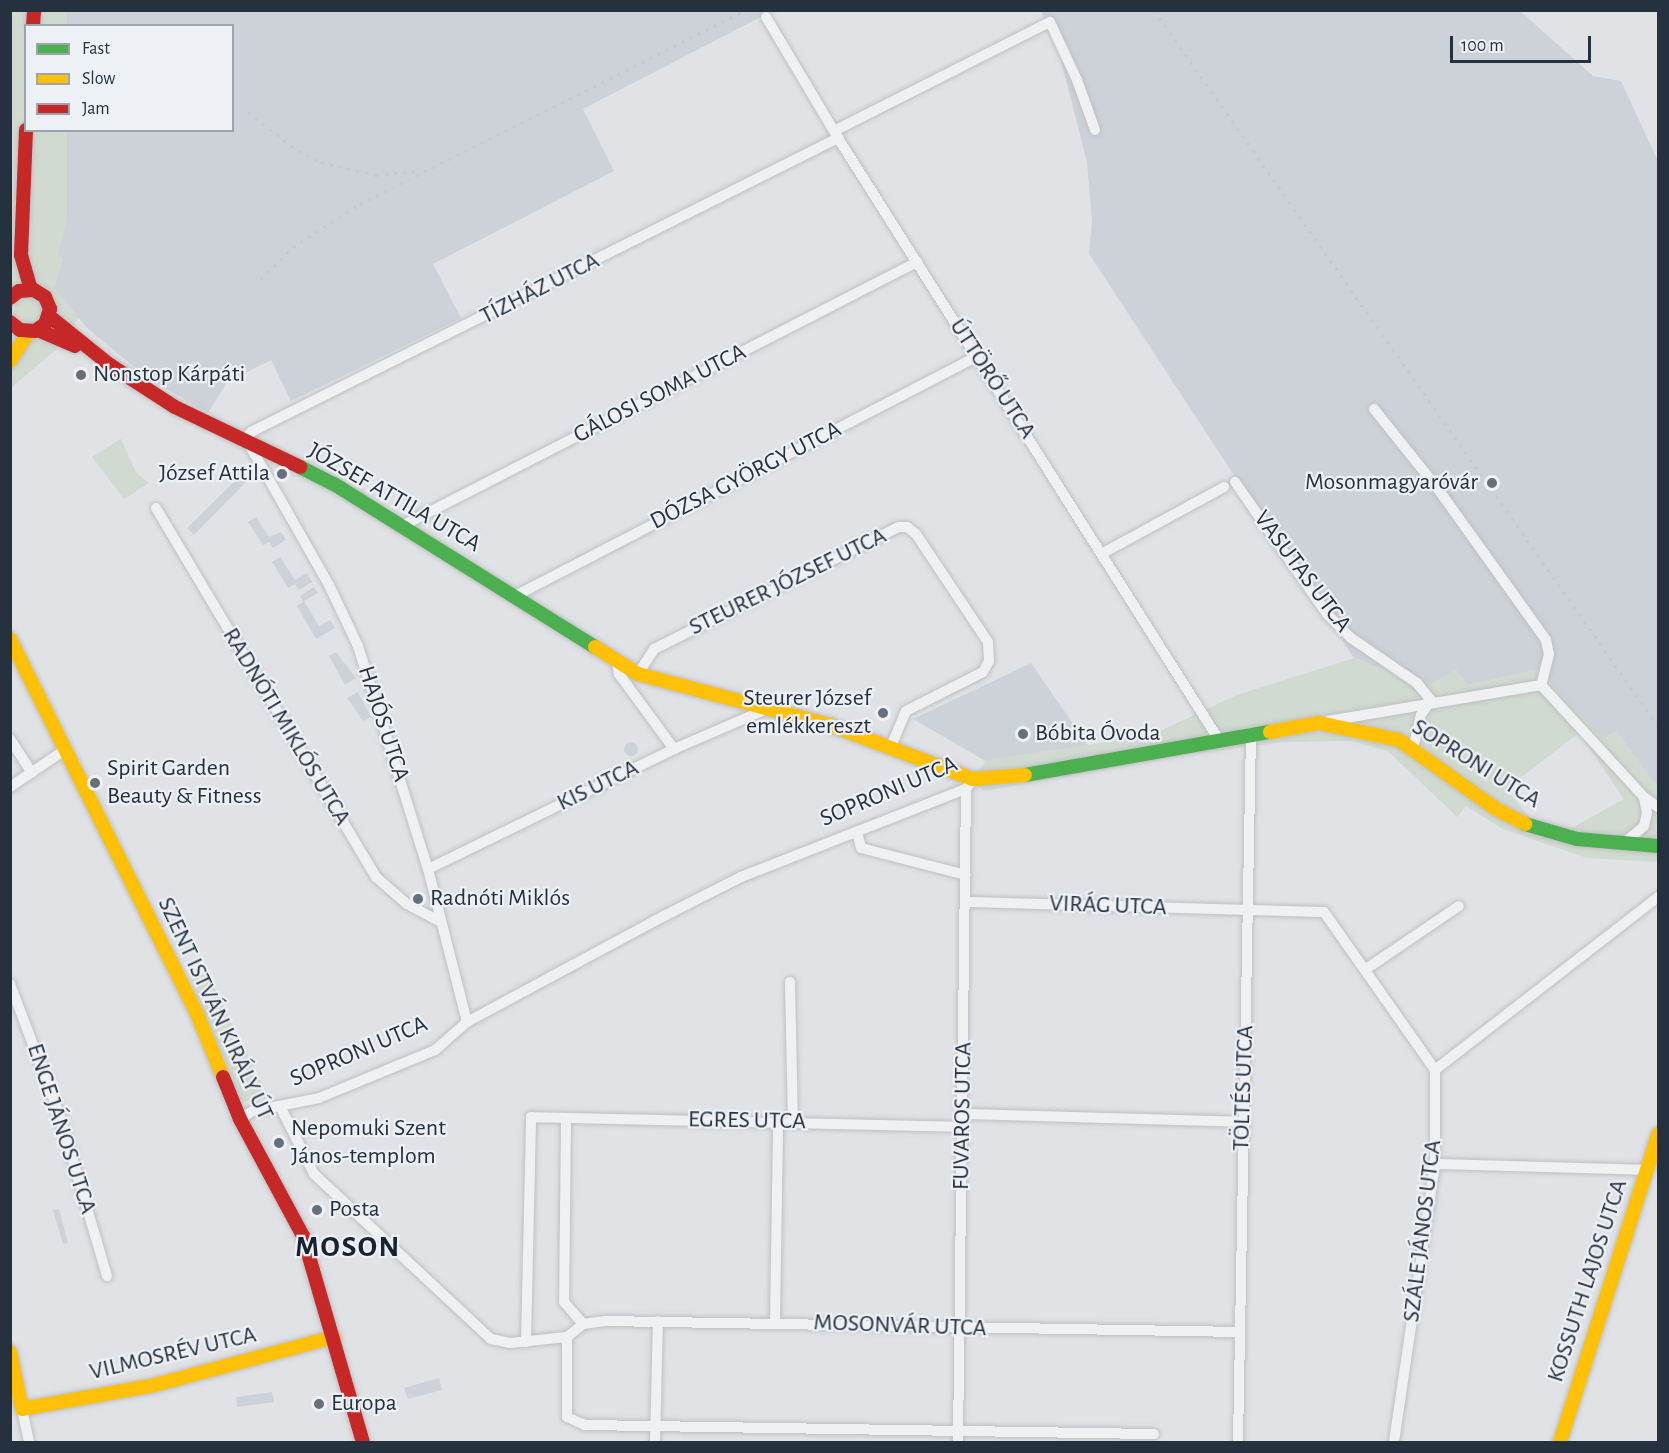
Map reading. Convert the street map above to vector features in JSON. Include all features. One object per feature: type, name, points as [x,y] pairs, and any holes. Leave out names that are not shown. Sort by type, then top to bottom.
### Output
[{"type":"street","name":"ÚTTÖRŐ UTCA","points":[[766,17],[836,135],[1103,553],[1219,740]]},
{"type":"street","name":"TÍZHÁZ UTCA","points":[[246,444],[251,432],[836,135],[1050,22],[1077,80],[1095,130]]},
{"type":"street","points":[[26,132],[21,212],[12,297],[31,289]]},
{"type":"street","points":[[10,361],[49,316],[45,297],[31,289],[23,269],[21,212]]},
{"type":"street","name":"GÁLOSI SOMA UTCA","points":[[402,526],[917,262]]},
{"type":"street","name":"JÓZSEF ATTILA UTCA","points":[[49,316],[110,364],[176,407],[246,444],[334,484],[515,596],[617,663],[638,674],[770,708],[891,747],[970,784]]},
{"type":"street","name":"JÓZSEF ATTILA UTCA","points":[[10,322],[110,364]]},
{"type":"street","name":"DÓZSA GYÖRGY UTCA","points":[[515,596],[978,356]]},
{"type":"street","points":[[1374,409],[1438,489],[1546,640],[1549,654],[1541,685]]},
{"type":"street","name":"HAJÓS UTCA","points":[[246,444],[329,585],[358,646],[428,869],[467,1022]]},
{"type":"street","name":"VASUTAS UTCA","points":[[1103,553],[1230,485],[1327,614],[1351,638],[1417,683],[1431,700]]},
{"type":"street","name":"RADNÓTI MIKLÓS UTCA","points":[[156,508],[376,877],[407,904],[441,922]]},
{"type":"street","name":"STEURER JÓZSEF UTCA","points":[[638,674],[654,649],[899,527],[907,527],[916,534],[988,642],[989,661],[983,672],[906,711],[891,747]]},
{"type":"street","name":"SZENT ISTVÁN KIRÁLY ÚT","points":[[10,639],[197,1014],[240,1119],[303,1236],[363,1443]]},
{"type":"street","points":[[617,663],[619,674],[674,749]]},
{"type":"street","points":[[1319,723],[1431,700],[1527,684],[1541,685],[1644,797],[1659,807]]},
{"type":"street","points":[[1413,748],[1420,715],[1431,700]]},
{"type":"street","name":"KIS UTCA","points":[[428,869],[674,749],[770,708]]},
{"type":"street","name":"SOPRONI UTCA","points":[[240,1119],[253,1111],[281,1108],[319,1098],[435,1050],[467,1022],[741,877],[970,784],[1251,733],[1319,723],[1379,733],[1413,748],[1496,809],[1561,837],[1659,846]]},
{"type":"street","name":"TÖLTÉS UTCA","points":[[1238,1443],[1251,733]]},
{"type":"street","points":[[10,739],[32,773]]},
{"type":"street","points":[[10,787],[66,749]]},
{"type":"street","name":"FUVAROS UTCA","points":[[958,1443],[966,875],[970,784]]},
{"type":"street","points":[[1620,843],[1630,840],[1644,826],[1647,813],[1644,797]]},
{"type":"street","points":[[857,831],[861,848],[966,875]]},
{"type":"street","points":[[1249,910],[1324,912],[1435,1070],[1659,897]]},
{"type":"street","name":"VIRÁG UTCA","points":[[966,902],[1249,910]]},
{"type":"street","points":[[1366,969],[1459,906]]},
{"type":"street","points":[[790,982],[793,1122]]},
{"type":"street","name":"ENGE JÁNOS UTCA","points":[[10,984],[59,1113],[107,1276]]},
{"type":"street","name":"SZÁLE JÁNOS UTCA","points":[[1394,1443],[1435,1164],[1435,1070]]},
{"type":"street","points":[[281,1108],[314,1174],[491,1339],[526,1342],[567,1337],[583,1324],[564,1302],[566,1119]]},
{"type":"street","points":[[963,1114],[1243,1122]]},
{"type":"street","name":"EGRES UTCA","points":[[526,1342],[531,1118],[963,1127]]},
{"type":"street","points":[[775,1322],[778,1122]]},
{"type":"street","name":"KOSSUTH LAJOS UTCA","points":[[1560,1443],[1659,1134]]},
{"type":"street","points":[[1435,1164],[1647,1170]]},
{"type":"street","points":[[655,1443],[658,1321]]},
{"type":"street","name":"MOSONVÁR UTCA","points":[[583,1324],[658,1321],[775,1322],[959,1328],[1239,1332]]},
{"type":"street","name":"VILMOSRÉV UTCA","points":[[22,1409],[155,1385],[334,1337]]},
{"type":"street","points":[[567,1337],[567,1417],[571,1422],[585,1425],[1154,1434]]},
{"type":"street","points":[[10,1352],[29,1443]]},
{"type":"shaded area","points":[[11,11],[67,11],[67,24],[24,24],[24,132],[67,132],[67,217],[57,255],[63,258],[54,288],[79,317],[59,347],[11,388]]},
{"type":"shaded area","points":[[67,11],[772,11],[583,109],[614,171],[433,264],[461,318],[291,401],[271,360],[227,382],[208,413],[148,378],[87,328],[54,288],[63,258],[57,256],[67,217],[67,132],[234,132],[234,24],[67,24]]},
{"type":"shaded area","points":[[1041,11],[1520,11],[1593,76],[1621,81],[1658,161],[1658,788],[1616,731],[1603,739],[1538,670],[1467,685],[1456,670],[1415,693],[1399,676],[1354,658],[1089,254],[1092,221],[1087,162],[1057,45]]},
{"type":"shaded area","points":[[121,439],[136,472],[149,483],[124,499],[92,457]]},
{"type":"shaded area","points":[[242,474],[248,480],[194,535],[187,528]]},
{"type":"shaded area","points":[[256,517],[269,537],[281,532],[286,540],[273,548],[269,542],[263,545],[248,522]]},
{"type":"shaded area","points":[[280,557],[295,580],[307,573],[312,582],[299,590],[295,584],[288,588],[272,562]]},
{"type":"shaded area","points":[[314,587],[318,593],[304,601],[319,626],[330,620],[335,628],[316,639],[297,606],[303,602],[300,596]]},
{"type":"shaded area","points":[[336,652],[356,678],[345,685],[329,656]]},
{"type":"shaded area","points":[[1354,658],[1399,676],[1415,693],[1456,670],[1467,685],[1538,669],[1603,739],[1616,731],[1658,788],[1658,862],[1587,858],[1503,829],[1466,806],[1457,817],[1388,751],[1351,741],[1283,742],[1190,754],[984,791],[973,779],[986,760],[1149,736],[1237,695]],"holes":[[[1579,733],[1624,799],[1570,829],[1531,819],[1506,789]]]},
{"type":"shaded area","points":[[1031,663],[1090,748],[996,767],[913,719]]},
{"type":"shaded area","points":[[358,692],[371,717],[363,721],[347,698]]},
{"type":"shaded area","points":[[628,742],[634,742],[638,749],[634,756],[628,756],[624,752],[624,746]]},
{"type":"shaded area","points":[[207,972],[270,1098],[240,1102],[191,980]]},
{"type":"shaded area","points":[[59,1209],[68,1243],[63,1244],[53,1210]]},
{"type":"shaded area","points":[[439,1378],[442,1390],[408,1399],[404,1388]]},
{"type":"shaded area","points":[[272,1392],[274,1402],[237,1407],[236,1397]]},
{"type":"railway","points":[[261,279],[293,247],[360,204],[746,10]]},
{"type":"railway","points":[[1154,10],[1658,726]]},
{"type":"railway","points":[[248,112],[298,151],[321,162],[376,175],[416,171]]},
{"type":"traffic: fast","points":[[300,467],[334,484],[595,647]]},
{"type":"traffic: fast","points":[[1025,775],[1270,732]]},
{"type":"traffic: fast","points":[[1525,824],[1577,839],[1658,846]]},
{"type":"traffic: slow","points":[[10,361],[29,332]]},
{"type":"traffic: slow","points":[[10,639],[197,1014],[223,1077]]},
{"type":"traffic: slow","points":[[595,647],[638,674],[830,725],[973,779],[1025,775]]},
{"type":"traffic: slow","points":[[1270,732],[1319,723],[1399,740],[1496,809],[1525,824]]},
{"type":"traffic: slow","points":[[1560,1442],[1658,1134]]},
{"type":"traffic: slow","points":[[10,1352],[22,1409],[155,1385],[334,1337]]},
{"type":"traffic: jam","points":[[33,24],[34,10]]},
{"type":"traffic: jam","points":[[26,132],[21,255],[31,289]]},
{"type":"traffic: jam","points":[[10,298],[19,291],[34,290],[45,297],[50,309],[45,324],[35,331],[20,330],[10,322]]},
{"type":"traffic: jam","points":[[49,316],[110,365],[175,407],[300,467]]},
{"type":"traffic: jam","points":[[38,330],[75,346]]},
{"type":"traffic: jam","points":[[223,1077],[240,1119],[303,1236],[363,1442]]},
{"type":"place","name":"Nonstop Kárpáti","points":[[81,375]]},
{"type":"place","name":"József Attila","points":[[282,474]]},
{"type":"place","name":"Mosonmagyaróvár","points":[[1492,483]]},
{"type":"place","name":"Steurer József emlékkereszt","points":[[883,713]]},
{"type":"place","name":"Bóbita Óvoda","points":[[1023,734]]},
{"type":"place","name":"Spirit Garden Beauty & Fitness","points":[[95,783]]},
{"type":"place","name":"Radnóti Miklós","points":[[418,899]]},
{"type":"place","name":"Nepomuki Szent János-templom","points":[[279,1143]]},
{"type":"place","name":"Posta","points":[[317,1210]]},
{"type":"place","name":"Europa","points":[[319,1404]]},
{"type":"district","name":"MOSON","points":[[348,1247]]}]
